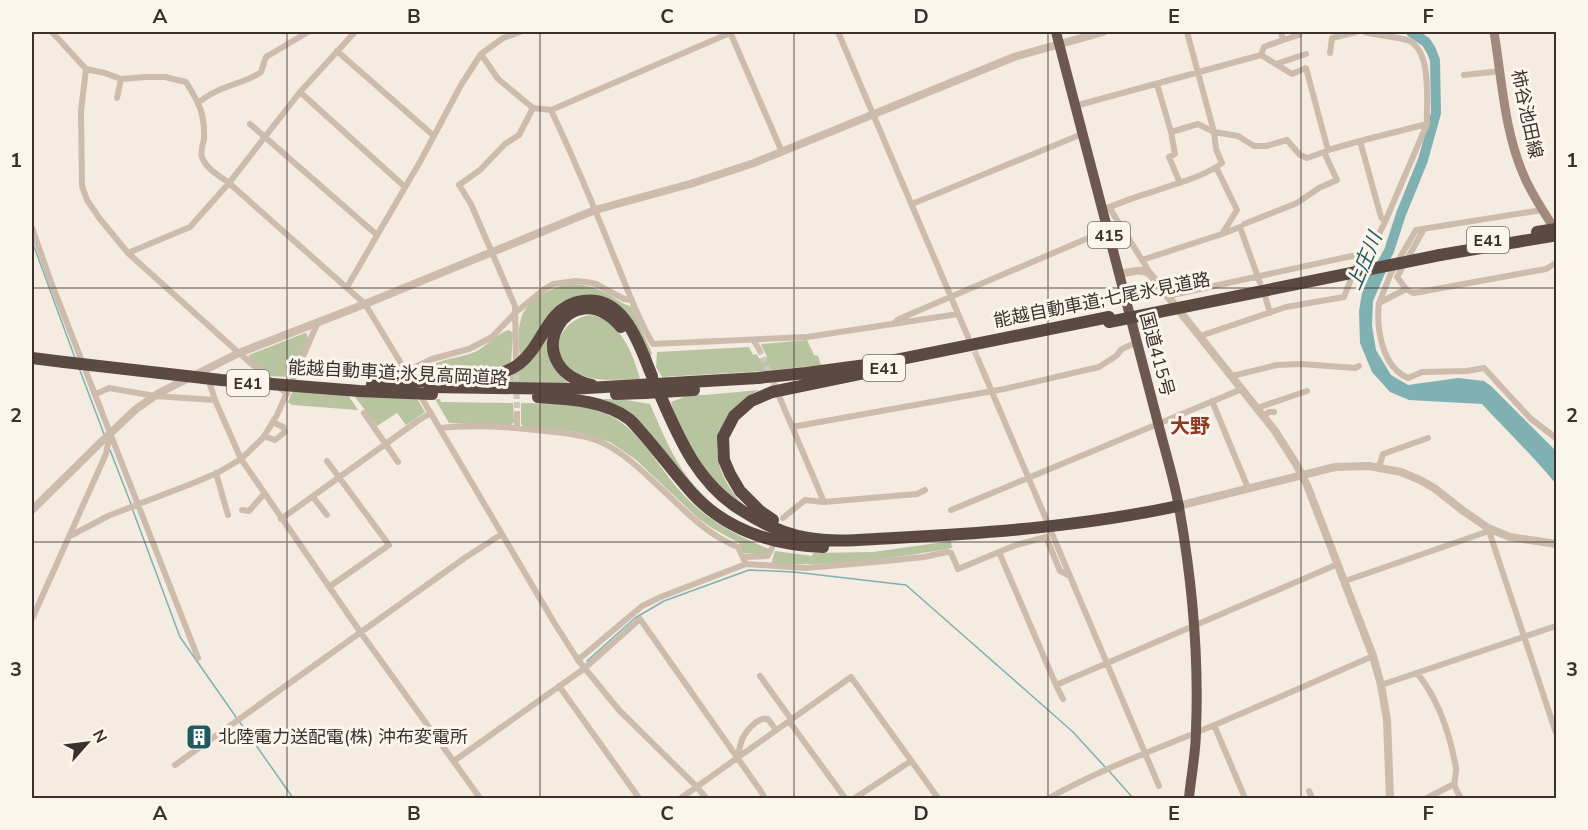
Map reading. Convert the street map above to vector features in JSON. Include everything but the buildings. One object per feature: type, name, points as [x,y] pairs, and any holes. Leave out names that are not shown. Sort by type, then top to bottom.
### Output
[{"type":"highway","name":"国道415号","points":[[1056,32],[1082,134],[1106,209],[1107,230],[1178,506],[1194,626],[1196,732],[1189,798]]},
{"type":"highway","name":"能越自動車道;七尾氷見道路","points":[[653,387],[852,367],[1109,319],[1439,252],[1557,232]]},
{"type":"highway","points":[[431,387],[506,371],[520,364],[562,309],[577,302],[591,300],[603,302],[623,316],[637,339],[653,387]]},
{"type":"highway","points":[[607,387],[581,382],[571,377],[559,366],[552,350],[554,333],[559,322],[570,313],[582,309],[593,309],[602,311],[614,319],[626,335],[697,469],[725,499],[762,523],[784,532],[829,544]]},
{"type":"highway","name":"能越自動車道;七尾氷見道路","points":[[653,387],[770,384],[882,369],[1109,319]]},
{"type":"highway","name":"能越自動車道;氷見高岡道路","points":[[32,352],[64,360],[221,380],[360,391],[431,387],[538,397],[653,387]]},
{"type":"highway","name":"能越自動車道;氷見高岡道路","points":[[32,358],[362,385],[570,389],[653,387]]},
{"type":"highway","points":[[829,544],[779,523],[760,512],[740,491],[730,474],[724,460],[723,437],[741,408],[762,396],[882,369]]},
{"type":"highway","points":[[538,397],[576,399],[595,403],[629,419],[691,492],[708,508],[740,528],[772,541],[797,546],[1059,525],[1112,519],[1178,506]]},
{"type":"main road","name":"柿谷池田線","points":[[1494,32],[1505,109],[1524,176],[1557,232]]},
{"type":"street","points":[[52,32],[86,69],[120,79],[165,77],[186,82],[199,102],[204,120],[202,156],[213,172],[229,183],[365,304],[578,660],[620,710],[705,798]]},
{"type":"street","points":[[199,102],[210,94],[250,80],[261,72],[266,57],[308,32]]},
{"type":"street","points":[[128,253],[190,227],[229,183],[300,92],[355,32]]},
{"type":"street","points":[[347,287],[461,85],[481,54],[494,43],[518,32]]},
{"type":"street","points":[[481,54],[498,79],[533,108],[551,110],[730,32],[782,152]]},
{"type":"street","points":[[838,32],[968,337]]},
{"type":"street","points":[[32,510],[136,409],[155,396],[239,353],[595,210],[690,184],[754,163],[1014,57],[1103,32]]},
{"type":"street","points":[[1187,32],[1199,72],[1216,148],[1222,163],[1180,183],[1106,209],[1150,274],[1275,431],[1302,476],[1373,656],[1387,720],[1390,798]]},
{"type":"street","points":[[1281,32],[1283,39]]},
{"type":"street","points":[[1261,55],[1263,47],[1306,32]]},
{"type":"street","points":[[1330,52],[1332,38],[1356,32]]},
{"type":"street","points":[[1168,296],[1259,280],[1369,253],[1385,222],[1427,123],[1426,71],[1424,58],[1419,50],[1410,41],[1365,32]]},
{"type":"street","points":[[337,51],[434,136]]},
{"type":"street","points":[[1276,64],[1306,54]]},
{"type":"street","points":[[1076,106],[1261,55],[1292,74],[1306,68],[1326,151],[1337,180],[1319,188],[1297,203],[1222,234],[1142,260]]},
{"type":"street","points":[[86,69],[81,111],[82,186],[87,200],[128,253],[287,394]]},
{"type":"street","points":[[1464,75],[1501,71]]},
{"type":"street","points":[[117,98],[120,79]]},
{"type":"street","points":[[1157,84],[1175,154],[1169,157],[1180,183]]},
{"type":"street","points":[[300,92],[405,187]]},
{"type":"street","points":[[516,359],[515,306],[471,204],[459,185],[480,170],[505,144],[519,135],[533,108]]},
{"type":"street","points":[[551,110],[579,168],[632,300],[653,344],[807,337],[958,314]]},
{"type":"street","points":[[1171,132],[1198,124],[1214,132],[1238,136],[1254,146],[1266,146],[1287,140],[1300,155],[1307,158],[1427,123]]},
{"type":"street","points":[[250,124],[377,235]]},
{"type":"street","points":[[912,204],[1082,134]]},
{"type":"street","points":[[1360,141],[1381,217],[1385,222]]},
{"type":"street","points":[[1216,167],[1242,225],[1259,280]]},
{"type":"street","points":[[1222,234],[1236,210]]},
{"type":"street","points":[[1542,210],[1416,231],[1391,273],[1379,303],[1377,318],[1385,353],[1401,375],[1408,378],[1422,372],[1467,371],[1484,368],[1531,419],[1557,438]]},
{"type":"street","points":[[32,228],[198,658]]},
{"type":"street","points":[[1424,229],[1397,277],[1406,289],[1413,293],[1546,269],[1557,263]]},
{"type":"street","points":[[893,324],[899,319],[950,296],[1107,230]]},
{"type":"street","points":[[1200,336],[1286,307],[1344,297],[1361,254]]},
{"type":"street","points":[[1120,274],[1146,271],[1150,274]]},
{"type":"street","points":[[406,371],[432,359],[480,344],[492,337],[515,313],[553,284],[576,280],[596,284],[624,299],[632,300]]},
{"type":"street","points":[[1379,303],[1406,289]]},
{"type":"street","points":[[1265,296],[1270,312]]},
{"type":"street","points":[[70,536],[108,516],[216,473],[241,459],[264,436],[273,422],[318,322]]},
{"type":"street","points":[[754,340],[759,350]]},
{"type":"street","points":[[792,427],[1004,389],[1099,367],[1116,356],[1122,349],[1137,342]]},
{"type":"street","points":[[978,359],[1046,519]]},
{"type":"street","points":[[1232,376],[1277,365],[1301,364],[1355,368],[1359,366]]},
{"type":"street","points":[[205,370],[215,400],[241,459],[361,633],[480,798]]},
{"type":"street","points":[[96,394],[109,388],[155,396],[215,400]]},
{"type":"street","points":[[951,510],[1242,388]]},
{"type":"street","points":[[1257,408],[1307,392]]},
{"type":"street","points":[[779,396],[824,502]]},
{"type":"street","points":[[1212,401],[1248,488]]},
{"type":"street","points":[[283,403],[291,408]]},
{"type":"street","points":[[1263,416],[1274,412]]},
{"type":"street","points":[[364,413],[398,462]]},
{"type":"street","points":[[281,519],[431,413]]},
{"type":"street","points":[[517,414],[517,428]]},
{"type":"street","points":[[264,436],[275,440],[285,432],[283,427],[273,422]]},
{"type":"street","points":[[441,428],[517,428],[569,434],[596,440],[625,456],[699,524],[738,547],[746,564]]},
{"type":"street","points":[[32,619],[106,454],[110,433]]},
{"type":"street","points":[[1379,467],[1383,454],[1428,438]]},
{"type":"street","points":[[327,461],[389,545],[329,587]]},
{"type":"street","points":[[1178,506],[1335,467],[1379,467],[1401,472],[1434,488],[1488,530],[1510,537],[1557,544]]},
{"type":"street","points":[[216,473],[228,515]]},
{"type":"street","points":[[783,518],[805,500],[824,502],[917,494],[925,490]]},
{"type":"street","points":[[242,510],[249,511],[264,494]]},
{"type":"street","points":[[313,496],[327,515]]},
{"type":"street","points":[[1050,529],[1159,786]]},
{"type":"street","points":[[1345,582],[1488,530]]},
{"type":"street","points":[[1488,530],[1557,733]]},
{"type":"street","points":[[175,765],[466,557],[502,534]]},
{"type":"street","points":[[578,660],[642,606],[746,564],[806,568],[924,557],[947,552],[951,553],[958,569],[1016,545],[1046,537],[1060,571],[1070,576]]},
{"type":"street","points":[[742,557],[768,556],[771,548]]},
{"type":"street","points":[[999,552],[1063,699]]},
{"type":"street","points":[[1056,685],[1338,564]]},
{"type":"street","points":[[454,761],[585,668],[640,619],[765,798]]},
{"type":"street","points":[[1381,686],[1557,626]]},
{"type":"street","points":[[1049,798],[1072,785],[1144,753],[1373,656]]},
{"type":"street","points":[[1417,673],[1435,701],[1448,733],[1457,771],[1454,784],[1461,798]]},
{"type":"street","points":[[760,676],[845,798]]},
{"type":"street","points":[[681,798],[851,677],[938,798]]},
{"type":"street","points":[[559,686],[639,798]]},
{"type":"street","points":[[738,757],[743,736],[759,720],[768,719],[776,730]]},
{"type":"street","points":[[1214,725],[1245,798]]},
{"type":"street","points":[[855,798],[911,761]]},
{"type":"street","points":[[1427,798],[1454,784]]},
{"type":"street","points":[[1309,791],[1312,798]]},
{"type":"green space","points":[[569,284],[597,289],[631,306],[652,353],[650,358],[597,297],[520,358],[519,329],[524,312],[540,295]]},
{"type":"green space","points":[[591,315],[610,323],[624,339],[640,379],[604,380],[586,377],[570,369],[563,361],[558,344],[565,328],[581,317]]},
{"type":"green space","points":[[509,330],[513,333],[511,364],[481,374],[424,379],[436,363],[477,351]]},
{"type":"green space","points":[[550,332],[548,355],[550,361],[558,373],[570,384],[493,383],[521,370]]},
{"type":"green space","points":[[305,333],[308,340],[291,377],[269,376],[248,358],[249,355]]},
{"type":"green space","points":[[807,340],[821,365],[766,371],[662,377],[656,367],[657,352],[749,347],[753,355],[756,354],[760,359],[767,357],[761,344]]},
{"type":"green space","points":[[293,390],[346,392],[358,410],[292,405],[288,402]]},
{"type":"green space","points":[[759,390],[735,408],[726,420],[720,432],[718,445],[718,459],[722,473],[732,491],[745,507],[714,481],[698,460],[685,437],[671,402],[689,395]]},
{"type":"green space","points":[[352,393],[416,397],[425,412],[406,425],[397,413],[377,426]]},
{"type":"green space","points":[[435,399],[440,399],[441,402],[513,403],[514,422],[510,426],[449,423]]},
{"type":"green space","points":[[602,399],[620,399],[650,404],[677,462],[689,479],[726,517],[707,501],[617,405]]},
{"type":"green space","points":[[521,403],[582,407],[615,418],[646,447],[672,482],[691,502],[722,526],[769,549],[766,555],[744,553],[739,543],[699,519],[635,459],[610,442],[577,432],[524,427],[521,424]]},
{"type":"green space","points":[[951,541],[952,548],[884,558],[839,563],[771,564],[775,551],[812,556],[813,553],[873,552]]},
{"type":"water","points":[[1387,269],[1373,301],[1372,326],[1376,350],[1391,375],[1408,385],[1458,378],[1484,381],[1556,451],[1556,484],[1482,404],[1409,400],[1390,392],[1372,372],[1360,343],[1359,311],[1362,293],[1370,273]]},
{"type":"waterway","name":"上庄川","points":[[1378,271],[1389,251],[1423,160],[1436,113],[1435,60],[1426,42],[1411,32]]},
{"type":"waterway","points":[[32,241],[75,358]]},
{"type":"waterway","points":[[79,368],[104,434]]},
{"type":"waterway","points":[[110,450],[131,504]]},
{"type":"waterway","points":[[132,508],[180,637],[236,717]]},
{"type":"waterway","points":[[587,661],[635,618],[664,601],[749,570],[794,572],[906,585],[1073,732],[1106,768]]},
{"type":"waterway","points":[[239,721],[293,798]]},
{"type":"waterway","points":[[1109,771],[1133,798]]},
{"type":"tunnel","points":[[971,343],[978,359]]},
{"type":"tunnel","points":[[759,349],[778,393]]},
{"type":"tunnel","points":[[516,366],[517,414]]},
{"type":"place","name":"北陸電力送配電(株) 沖布変電所","points":[[199,737]]},
{"type":"district","name":"大野","points":[[1190,426]]}]
